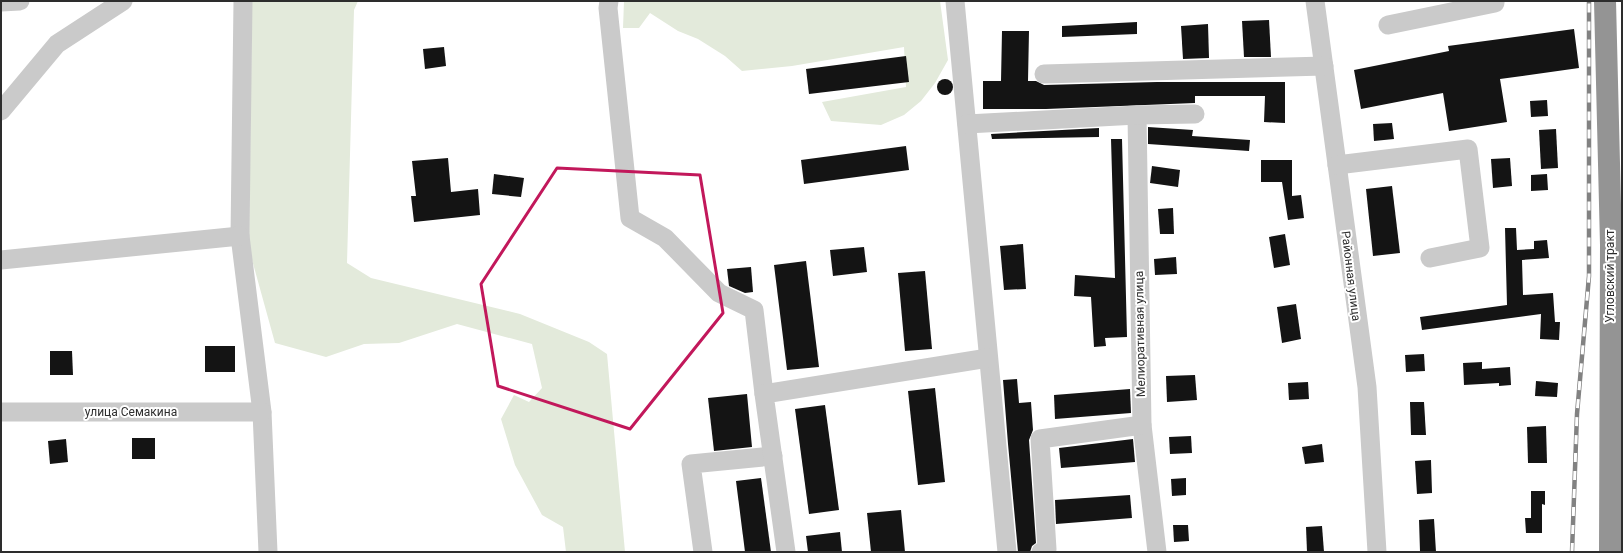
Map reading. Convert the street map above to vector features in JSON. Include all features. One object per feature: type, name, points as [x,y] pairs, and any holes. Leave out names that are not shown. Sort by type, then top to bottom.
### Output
[{"type":"highway","name":"Угловский тракт","points":[[1605,1],[1616,170],[1610,552]]},
{"type":"street","points":[[1,2],[20,1]]},
{"type":"street","points":[[1,111],[57,44],[123,1]]},
{"type":"street","points":[[243,1],[240,236],[262,412],[268,552]]},
{"type":"street","points":[[609,1],[608,8],[630,218],[665,238],[719,294],[754,310],[786,552]]},
{"type":"street","points":[[955,1],[1007,552]]},
{"type":"street","name":"Районная улица","points":[[1315,1],[1367,387],[1377,552]]},
{"type":"street","points":[[1388,25],[1495,3],[1495,1]]},
{"type":"street","points":[[1044,74],[1324,66]]},
{"type":"street","points":[[966,124],[1137,115],[1195,114]]},
{"type":"street","name":"Мелиоративная улица","points":[[1137,115],[1142,425],[1157,552]]},
{"type":"street","points":[[1337,165],[1468,150],[1480,248],[1430,258]]},
{"type":"street","points":[[1,260],[240,236]]},
{"type":"street","points":[[764,394],[988,358]]},
{"type":"street","name":"улица Семакина","points":[[1,412],[262,412]]},
{"type":"street","points":[[1041,552],[1047,549],[1040,439],[1142,425]]},
{"type":"street","points":[[702,552],[691,464],[773,456]]},
{"type":"highlighted area","points":[[557,168],[700,175],[723,313],[630,429],[498,386],[481,284]]},
{"type":"green space","points":[[252,1],[358,1],[354,10],[347,263],[371,278],[520,314],[589,342],[607,354],[625,552],[566,552],[563,527],[542,515],[515,465],[501,419],[514,395],[529,402],[542,388],[532,344],[457,324],[399,343],[364,344],[326,357],[275,343],[249,249]]},
{"type":"green space","points":[[624,1],[940,1],[948,60],[935,83],[921,101],[904,115],[881,125],[831,121],[822,102],[906,87],[904,47],[792,66],[742,71],[725,56],[698,39],[678,31],[650,13],[639,28],[623,28]]},
{"type":"building","points":[[1269,20],[1271,57],[1244,57],[1242,21]]},
{"type":"building","points":[[1137,22],[1137,34],[1062,37],[1062,26]]},
{"type":"building","points":[[1208,24],[1209,58],[1183,59],[1181,26]]},
{"type":"building","points":[[1574,29],[1579,68],[1500,79],[1507,122],[1449,131],[1443,93],[1361,109],[1354,70],[1449,51],[1448,46]]},
{"type":"building","points":[[1002,31],[1029,31],[1028,81],[1036,81],[1044,85],[1157,82],[1285,82],[1285,123],[1264,122],[1265,96],[1195,96],[1195,103],[1046,109],[983,109],[983,81],[1001,81]]},
{"type":"building","points":[[444,47],[446,66],[425,69],[423,49]]},
{"type":"building","points":[[906,56],[909,82],[809,94],[806,69]]},
{"type":"building","points":[[945,79],[951,81],[953,87],[951,93],[945,95],[939,93],[937,87],[939,81]]},
{"type":"building","points":[[1547,100],[1548,116],[1531,117],[1530,101]]},
{"type":"building","points":[[1392,123],[1394,139],[1374,141],[1373,124]]},
{"type":"building","points":[[1148,127],[1193,130],[1192,136],[1250,140],[1249,151],[1148,144]]},
{"type":"building","points":[[1099,128],[1099,137],[992,139],[991,134]]},
{"type":"building","points":[[1556,129],[1558,168],[1541,169],[1539,130]]},
{"type":"building","points":[[1111,139],[1122,139],[1127,337],[1105,338],[1106,346],[1094,347],[1091,297],[1074,296],[1075,275],[1115,278]]},
{"type":"building","points":[[906,146],[909,170],[804,184],[801,160]]},
{"type":"building","points":[[448,158],[451,192],[478,189],[480,215],[414,222],[411,196],[416,196],[412,161]]},
{"type":"building","points":[[1510,158],[1512,186],[1493,188],[1491,159]]},
{"type":"building","points":[[1261,160],[1292,160],[1292,196],[1301,195],[1304,218],[1288,220],[1282,182],[1261,182]]},
{"type":"building","points":[[1152,166],[1180,170],[1178,187],[1150,183]]},
{"type":"building","points":[[494,174],[524,178],[521,197],[492,194]]},
{"type":"building","points":[[1547,174],[1548,190],[1531,191],[1531,175]]},
{"type":"building","points":[[1392,186],[1400,253],[1373,256],[1366,189]]},
{"type":"building","points":[[1173,208],[1174,234],[1160,234],[1158,209]]},
{"type":"building","points":[[1505,228],[1516,228],[1517,250],[1534,249],[1534,241],[1547,240],[1549,258],[1522,260],[1523,295],[1553,293],[1555,322],[1560,322],[1559,340],[1540,339],[1541,314],[1422,330],[1420,317],[1507,305]]},
{"type":"building","points":[[1285,234],[1290,265],[1274,268],[1269,237]]},
{"type":"building","points":[[1023,244],[1026,289],[1004,290],[1000,246]]},
{"type":"building","points":[[864,247],[867,272],[833,276],[830,250]]},
{"type":"building","points":[[1176,257],[1177,274],[1155,275],[1154,259]]},
{"type":"building","points":[[806,261],[819,367],[787,370],[774,265]]},
{"type":"building","points":[[751,267],[753,292],[745,293],[729,286],[727,269]]},
{"type":"building","points":[[925,271],[932,349],[905,351],[898,273]]},
{"type":"building","points":[[1296,304],[1301,339],[1282,343],[1277,307]]},
{"type":"building","points":[[205,346],[235,346],[235,372],[205,372]]},
{"type":"building","points":[[50,351],[72,351],[73,375],[50,375]]},
{"type":"building","points":[[1424,354],[1425,371],[1406,372],[1405,355]]},
{"type":"building","points":[[1482,362],[1482,369],[1510,367],[1511,385],[1499,386],[1499,383],[1464,385],[1463,363]]},
{"type":"building","points":[[1195,375],[1197,400],[1167,402],[1166,376]]},
{"type":"building","points":[[1017,379],[1019,403],[1031,402],[1033,430],[1029,440],[1036,543],[1032,546],[1030,552],[1018,552],[1003,380]]},
{"type":"building","points":[[1536,381],[1558,383],[1557,397],[1535,396]]},
{"type":"building","points":[[1308,382],[1309,399],[1289,400],[1288,383]]},
{"type":"building","points":[[935,388],[945,482],[918,485],[908,391]]},
{"type":"building","points":[[1130,389],[1131,413],[1055,419],[1054,395]]},
{"type":"building","points":[[747,394],[752,447],[714,451],[708,398]]},
{"type":"building","points":[[1410,402],[1424,402],[1426,435],[1411,435]]},
{"type":"building","points":[[825,405],[839,510],[809,514],[795,409]]},
{"type":"building","points":[[1546,426],[1547,463],[1528,463],[1527,427]]},
{"type":"building","points":[[1191,436],[1192,453],[1170,454],[1169,437]]},
{"type":"building","points":[[132,438],[155,438],[155,459],[132,459]]},
{"type":"building","points":[[66,439],[68,462],[50,464],[48,441]]},
{"type":"building","points":[[1133,439],[1135,462],[1061,468],[1059,448]]},
{"type":"building","points":[[1322,444],[1324,462],[1305,464],[1302,447]]},
{"type":"building","points":[[1431,460],[1432,493],[1417,494],[1415,461]]},
{"type":"building","points":[[761,478],[771,552],[745,552],[736,481]]},
{"type":"building","points":[[1186,478],[1186,495],[1172,496],[1171,479]]},
{"type":"building","points":[[1531,491],[1545,491],[1545,505],[1542,504],[1542,533],[1526,533],[1525,518],[1531,518]]},
{"type":"building","points":[[1130,495],[1132,518],[1056,524],[1055,500]]},
{"type":"building","points":[[901,510],[905,552],[871,552],[867,513]]},
{"type":"building","points":[[1434,519],[1436,552],[1420,552],[1419,520]]},
{"type":"building","points":[[1173,525],[1188,525],[1189,541],[1174,542]]},
{"type":"building","points":[[1322,526],[1324,552],[1307,552],[1306,527]]},
{"type":"building","points":[[840,532],[842,552],[808,552],[806,536]]},
{"type":"railway","points":[[1572,552],[1577,414],[1589,276],[1589,1]]}]
